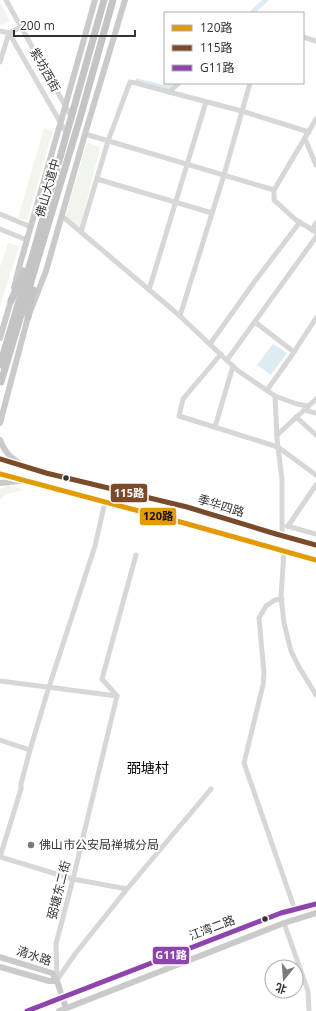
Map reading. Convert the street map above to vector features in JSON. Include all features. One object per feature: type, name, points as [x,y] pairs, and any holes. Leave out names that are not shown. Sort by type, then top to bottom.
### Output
[{"type":"highway","name":"佛山大道中","points":[[1,382],[104,0]]},
{"type":"highway","name":"佛山大道中","points":[[0,365],[80,118],[113,0]]},
{"type":"highway","points":[[11,301],[18,283],[36,256]]},
{"type":"highway","points":[[28,317],[36,256]]},
{"type":"main road","name":"佛山大道中","points":[[0,338],[95,0]]},
{"type":"main road","points":[[0,423],[28,317],[46,271],[125,0]]},
{"type":"main road","points":[[0,440],[5,452],[26,467]]},
{"type":"main road","name":"季华四路","points":[[0,459],[46,473],[187,507],[282,536],[316,544]]},
{"type":"main road","points":[[0,474],[316,560]]},
{"type":"main road","points":[[0,483],[24,480]]},
{"type":"main road","name":"江湾二路","points":[[27,1011],[281,913],[316,904]]},
{"type":"main road","points":[[59,1011],[66,1010],[284,923],[316,913]]},
{"type":"main road","name":"清水路","points":[[0,957],[52,973],[57,981]]},
{"type":"main road","points":[[0,967],[49,981],[57,981]]},
{"type":"main road","name":"弼塘东二街","points":[[57,981],[66,1010]]},
{"type":"street","name":"紫坊西街","points":[[6,0],[72,118]]},
{"type":"street","points":[[0,31],[9,33],[21,27]]},
{"type":"street","name":"紫坊西街","points":[[9,33],[67,134]]},
{"type":"street","points":[[0,62],[9,33]]},
{"type":"street","points":[[304,37],[316,41]]},
{"type":"street","points":[[81,232],[108,141],[130,82],[136,82],[242,111],[309,132]]},
{"type":"street","points":[[169,92],[178,84]]},
{"type":"street","points":[[180,316],[224,175],[250,84]]},
{"type":"street","points":[[149,290],[206,102]]},
{"type":"street","points":[[316,119],[274,190],[274,200],[296,220],[314,231],[316,223]]},
{"type":"street","points":[[85,134],[274,190]]},
{"type":"street","points":[[305,138],[316,165]]},
{"type":"street","points":[[97,179],[212,213]]},
{"type":"street","points":[[0,214],[31,227]]},
{"type":"street","points":[[62,216],[180,316],[237,370],[275,396],[316,413]]},
{"type":"street","points":[[210,344],[300,222]]},
{"type":"street","points":[[0,229],[27,240]]},
{"type":"street","points":[[227,360],[316,237]]},
{"type":"street","points":[[267,390],[316,318]]},
{"type":"street","points":[[255,322],[294,352]]},
{"type":"street","points":[[221,354],[183,399],[180,416],[278,447],[316,475]]},
{"type":"street","points":[[215,427],[233,366]]},
{"type":"street","points":[[275,396],[278,447],[282,479],[282,536]]},
{"type":"street","points":[[277,435],[316,399]]},
{"type":"street","points":[[296,417],[316,435]]},
{"type":"street","points":[[288,526],[316,485]]},
{"type":"street","points":[[105,502],[95,546],[30,750],[21,789],[0,857],[73,879],[127,889]]},
{"type":"street","points":[[282,524],[316,534]]},
{"type":"street","points":[[284,551],[282,599],[284,623],[291,651],[316,695]]},
{"type":"street","points":[[117,696],[102,679],[136,555]]},
{"type":"street","points":[[282,599],[275,600],[266,606],[259,618],[264,673],[263,685],[244,763],[295,910]]},
{"type":"street","points":[[0,681],[117,696]]},
{"type":"street","name":"弼塘东二街","points":[[57,981],[56,944],[117,696]]},
{"type":"street","points":[[0,740],[30,750]]},
{"type":"street","points":[[57,981],[75,954],[127,889],[211,789]]},
{"type":"street","points":[[284,923],[308,991],[309,1011]]},
{"type":"shaded area","points":[[262,0],[269,0],[256,12],[250,11]]},
{"type":"shaded area","points":[[0,2],[10,21],[1,26],[0,24]]},
{"type":"shaded area","points":[[136,78],[164,85],[175,84],[167,90],[136,81]]},
{"type":"shaded area","points":[[44,128],[53,131],[27,220],[18,218]]},
{"type":"shaded area","points":[[87,143],[100,147],[80,229],[65,217]]},
{"type":"shaded area","points":[[8,243],[19,246],[0,306],[0,267]]},
{"type":"shaded area","points":[[273,344],[287,353],[271,375],[257,365]]},
{"type":"shaded area","points":[[8,485],[24,490],[6,494],[0,500],[0,489]]},
{"type":"transit line","name":"115路","points":[[0,459],[46,473],[187,507],[316,545]]},
{"type":"transit line","name":"120路","points":[[0,474],[316,560]]},
{"type":"transit line","name":"G11路","points":[[27,1011],[281,913],[316,904]]},
{"type":"place","name":"佛山市公安局禅城分局","points":[[31,845]]},
{"type":"district","name":"弼塘村","points":[[148,768]]}]
